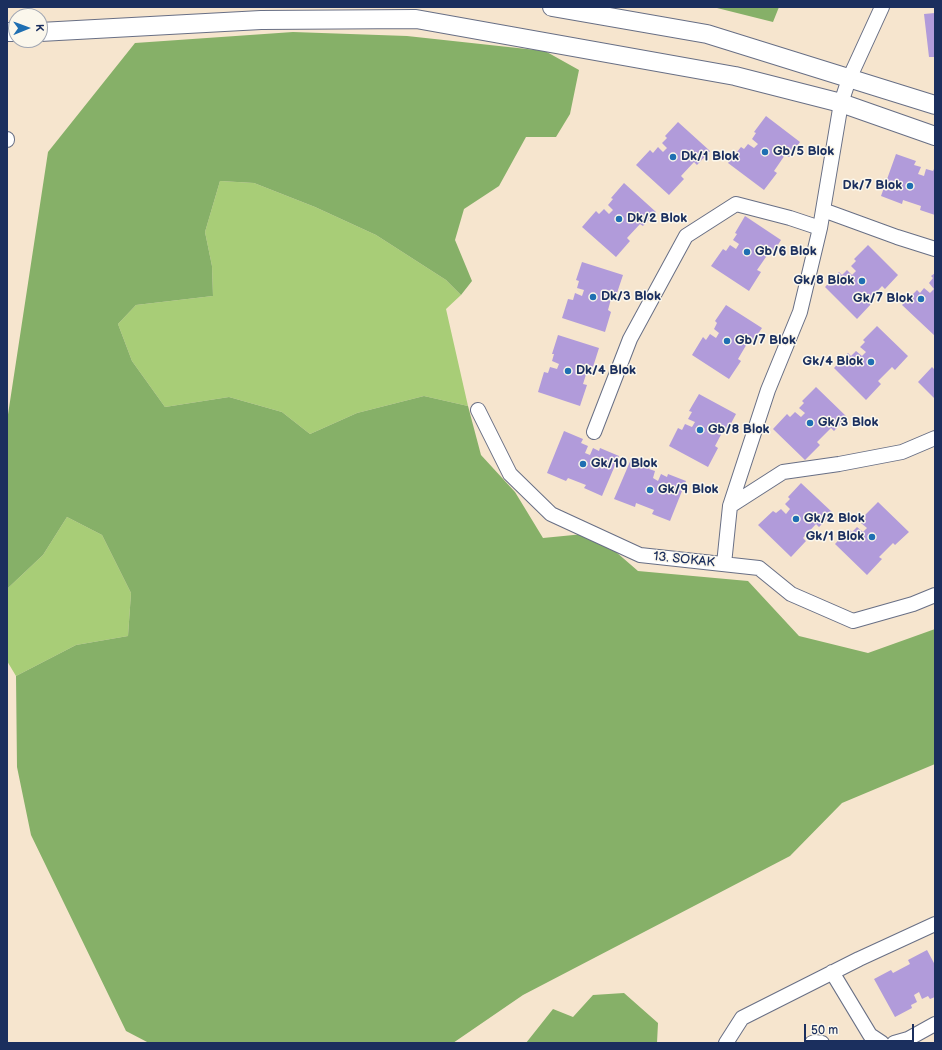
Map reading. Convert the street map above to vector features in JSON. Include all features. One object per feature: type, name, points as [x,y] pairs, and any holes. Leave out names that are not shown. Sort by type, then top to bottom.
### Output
[{"type":"street","points":[[552,7],[707,34],[935,105]]},
{"type":"street","points":[[724,564],[730,506],[768,390],[800,312],[820,228],[840,103],[849,78],[882,7]]},
{"type":"street","points":[[48,32],[261,20],[416,19],[735,76],[840,103],[935,136]]},
{"type":"street","points":[[594,432],[630,339],[686,236],[736,204],[790,218],[820,228]]},
{"type":"street","points":[[823,210],[935,249]]},
{"type":"street","name":"13. SOKAK","points":[[478,410],[510,474],[551,514],[640,555],[760,568],[791,594],[854,621],[912,604],[935,595]]},
{"type":"street","points":[[730,506],[783,472],[839,464],[902,452],[935,438]]},
{"type":"street","points":[[726,1043],[742,1018],[832,972],[935,924]]},
{"type":"street","points":[[832,972],[870,1036],[882,1043]]},
{"type":"street","points":[[894,1043],[908,1039],[935,1024]]},
{"type":"street","points":[[812,1043],[822,1043]]},
{"type":"green space","points":[[713,7],[779,7],[773,22]]},
{"type":"green space","points":[[293,32],[407,36],[545,51],[579,70],[570,114],[556,137],[526,137],[499,186],[464,209],[455,240],[472,281],[461,295],[446,280],[376,235],[315,207],[254,183],[220,181],[205,232],[212,266],[213,296],[136,305],[118,324],[132,361],[165,407],[229,397],[282,412],[310,434],[357,413],[424,396],[468,406],[481,455],[515,492],[543,538],[594,533],[638,571],[748,581],[799,636],[868,653],[935,629],[935,764],[842,803],[790,856],[523,995],[453,1043],[149,1043],[126,1031],[31,835],[17,767],[16,676],[76,645],[128,636],[131,593],[102,535],[67,517],[43,555],[7,589],[7,421],[48,152],[135,43]]},
{"type":"green space","points":[[220,181],[254,183],[315,207],[376,235],[446,280],[461,295],[446,309],[468,406],[424,396],[357,413],[310,434],[282,412],[229,397],[165,407],[132,361],[118,324],[136,305],[213,296],[212,266],[205,232]]},
{"type":"green space","points":[[67,517],[102,535],[131,593],[128,636],[76,645],[16,676],[7,661],[7,589],[43,555]]},
{"type":"green space","points":[[624,993],[658,1023],[657,1043],[526,1043],[553,1009],[573,1017],[593,995]]},
{"type":"building","points":[[935,13],[935,57],[929,57],[924,14]]},
{"type":"building","name":"Gb/5 Blok","points":[[766,116],[800,142],[789,157],[785,155],[774,171],[777,173],[764,190],[728,163],[741,147],[744,149],[748,144],[754,148],[758,144],[752,139],[756,133],[754,132]]},
{"type":"building","name":"Dk/1 Blok","points":[[678,122],[710,151],[697,165],[694,162],[681,176],[684,179],[669,195],[636,165],[650,150],[653,153],[658,147],[663,152],[667,148],[662,143],[667,138],[665,136]]},
{"type":"building","name":"Dk/7 Blok","points":[[896,154],[916,161],[914,165],[921,167],[918,174],[924,176],[926,169],[933,171],[935,169],[935,215],[920,210],[921,206],[903,200],[902,204],[881,196]]},
{"type":"building","name":"Dk/2 Blok","points":[[624,183],[656,212],[643,226],[640,224],[627,238],[630,241],[616,257],[582,227],[596,211],[599,214],[604,209],[609,214],[613,210],[608,205],[613,199],[611,198]]},
{"type":"building","name":"Gb/6 Blok","points":[[745,216],[781,240],[771,256],[768,254],[757,270],[761,272],[749,291],[711,266],[723,249],[726,251],[730,245],[736,249],[739,244],[733,240],[737,234],[735,233]]},
{"type":"building","name":"Gk/8 Blok","points":[[868,245],[898,275],[885,289],[882,286],[869,300],[872,303],[857,319],[825,287],[839,272],[842,275],[847,270],[852,275],[856,271],[851,266],[856,261],[854,259]]},
{"type":"building","name":"Dk/3 Blok","points":[[582,262],[623,275],[617,293],[613,292],[608,310],[611,312],[605,332],[562,318],[568,299],[573,300],[575,293],[582,296],[584,290],[577,288],[579,281],[576,280]]},
{"type":"building","name":"Gk/7 Blok","points":[[935,273],[935,336],[902,305],[917,290],[920,293],[924,288],[930,293],[934,289],[929,283],[933,278],[931,276]]},
{"type":"building","name":"Gb/7 Blok","points":[[726,305],[762,328],[751,344],[748,342],[738,359],[741,361],[729,379],[692,355],[703,337],[706,340],[710,334],[716,338],[719,333],[714,329],[717,323],[715,321]]},
{"type":"building","name":"Gk/4 Blok","points":[[877,326],[908,356],[895,370],[892,367],[878,381],[881,384],[866,400],[834,368],[848,353],[851,356],[856,351],[862,356],[866,352],[860,347],[865,342],[863,340]]},
{"type":"building","name":"Dk/4 Blok","points":[[558,335],[599,348],[593,367],[589,365],[583,384],[587,385],[580,406],[538,392],[544,372],[548,373],[550,367],[557,369],[559,364],[552,361],[554,354],[552,354]]},
{"type":"building","points":[[932,367],[935,370],[935,399],[918,382]]},
{"type":"building","name":"Gk/3 Blok","points":[[816,387],[847,417],[834,431],[831,428],[817,442],[820,445],[805,460],[773,429],[787,414],[790,417],[795,412],[801,417],[805,413],[799,408],[804,403],[802,401]]},
{"type":"building","name":"Gb/8 Blok","points":[[699,394],[736,414],[727,431],[724,429],[715,446],[718,448],[708,467],[669,446],[678,428],[682,430],[685,424],[692,427],[695,422],[688,419],[692,412],[689,411]]},
{"type":"building","name":"Gk/10 Blok","points":[[564,431],[583,439],[581,443],[588,446],[585,453],[590,455],[593,448],[599,451],[600,448],[619,456],[602,496],[584,488],[586,485],[568,478],[566,481],[547,473]]},
{"type":"building","name":"Gk/9 Blok","points":[[632,457],[651,465],[649,469],[655,471],[653,478],[658,481],[661,474],[667,477],[668,474],[686,481],[670,521],[652,514],[654,510],[636,503],[635,507],[614,499]]},
{"type":"building","name":"Gk/2 Blok","points":[[801,483],[833,513],[819,527],[816,524],[803,538],[806,541],[791,557],[758,525],[773,511],[776,513],[781,509],[786,514],[790,509],[785,504],[790,499],[788,497]]},
{"type":"building","name":"Gk/1 Blok","points":[[878,502],[909,532],[895,545],[893,543],[879,557],[882,559],[867,575],[835,544],[849,529],[852,532],[857,527],[863,532],[867,528],[861,523],[866,518],[864,516]]},
{"type":"building","points":[[927,950],[935,965],[935,997],[930,999],[928,996],[922,999],[919,992],[914,995],[917,1002],[911,1005],[912,1008],[895,1017],[874,979],[891,970],[893,973],[910,964],[908,960]]},
{"type":"place","name":"Gb/5 Blok","points":[[765,152]]},
{"type":"place","name":"Dk/1 Blok","points":[[673,157]]},
{"type":"place","name":"Dk/7 Blok","points":[[910,186]]},
{"type":"place","name":"Dk/2 Blok","points":[[619,219]]},
{"type":"place","name":"Gb/6 Blok","points":[[747,252]]},
{"type":"place","name":"Gk/8 Blok","points":[[862,281]]},
{"type":"place","name":"Dk/3 Blok","points":[[593,297]]},
{"type":"place","name":"Gk/7 Blok","points":[[921,299]]},
{"type":"place","name":"Gb/7 Blok","points":[[727,341]]},
{"type":"place","name":"Gk/4 Blok","points":[[871,362]]},
{"type":"place","name":"Dk/4 Blok","points":[[568,371]]},
{"type":"place","name":"Gk/3 Blok","points":[[810,423]]},
{"type":"place","name":"Gb/8 Blok","points":[[700,430]]},
{"type":"place","name":"Gk/10 Blok","points":[[583,464]]},
{"type":"place","name":"Gk/9 Blok","points":[[650,490]]},
{"type":"place","name":"Gk/2 Blok","points":[[796,519]]},
{"type":"place","name":"Gk/1 Blok","points":[[872,537]]}]
